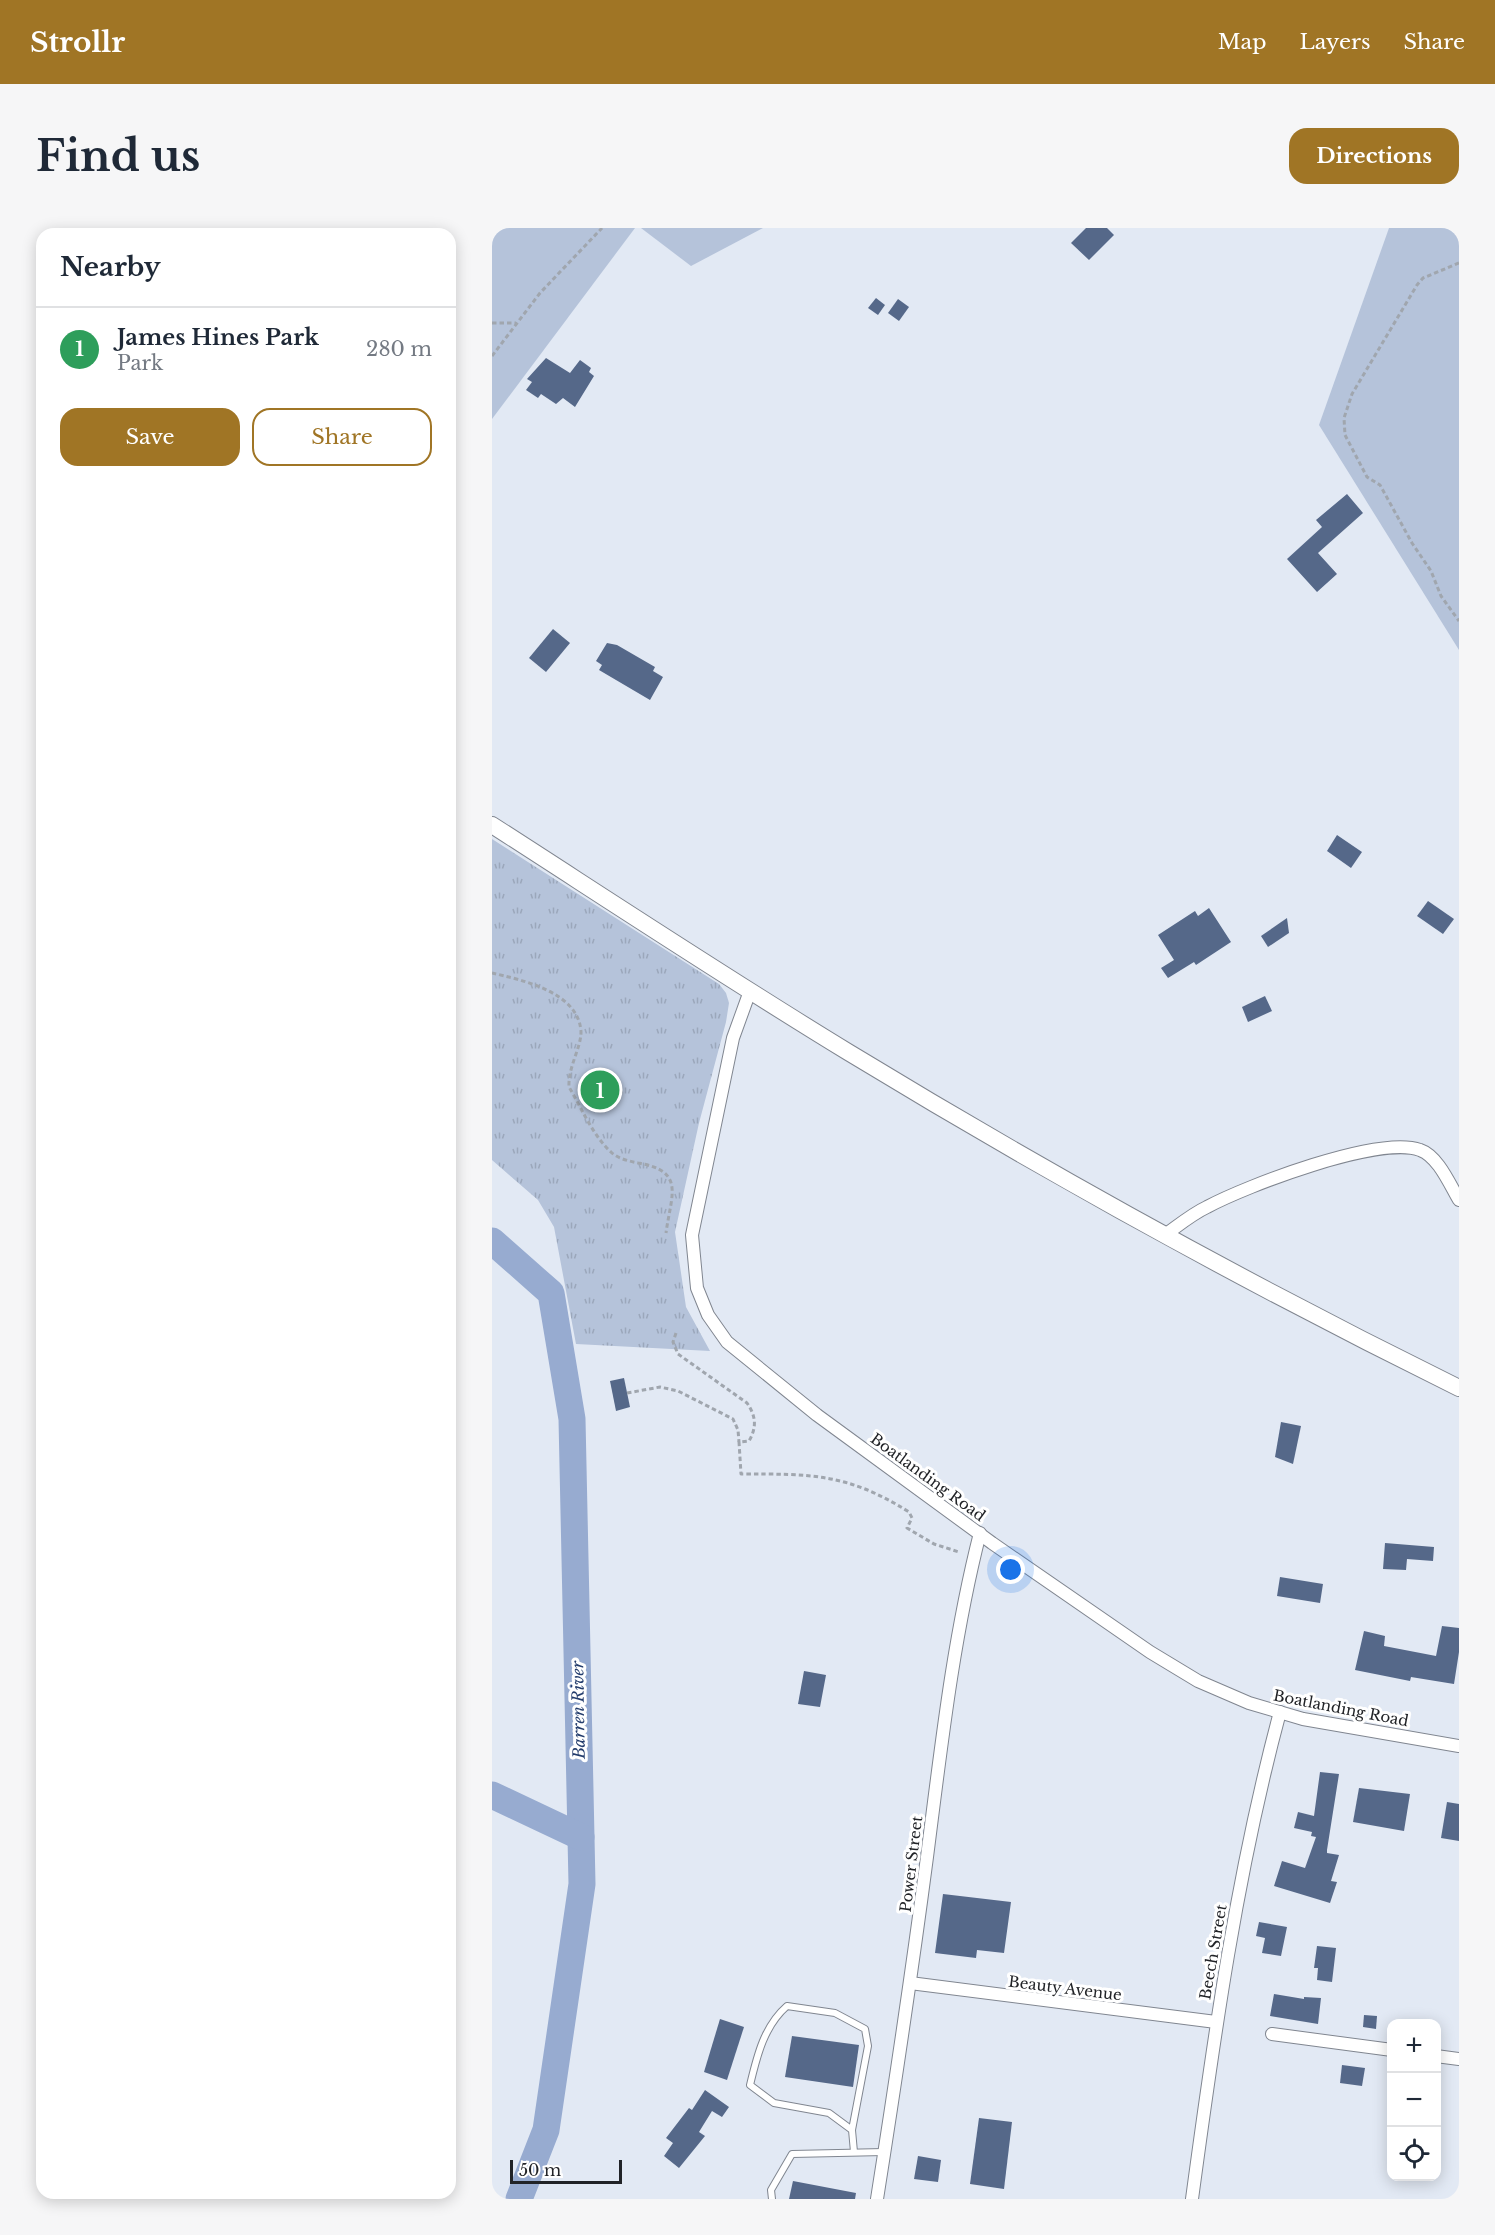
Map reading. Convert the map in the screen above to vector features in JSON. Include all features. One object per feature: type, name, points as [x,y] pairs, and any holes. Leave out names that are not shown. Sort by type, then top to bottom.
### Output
[{"type":"main road","points":[[492,825],[750,991],[979,1130],[1165,1235],[1459,1388]]},
{"type":"street","name":"Boatlanding Road","points":[[750,991],[733,1038],[694,1216],[693,1270],[701,1300],[719,1333],[742,1357],[980,1533],[1174,1667],[1223,1693],[1280,1713],[1459,1746]]},
{"type":"street","points":[[1165,1235],[1206,1207],[1258,1184],[1322,1162],[1385,1150],[1416,1149],[1426,1153],[1459,1200]]},
{"type":"street","name":"Power Street","points":[[877,2199],[910,1983],[962,1609],[980,1533]]},
{"type":"street","name":"Beech Street","points":[[1192,2199],[1216,2022],[1248,1844],[1280,1713]]},
{"type":"street","name":"Beauty Avenue","points":[[910,1983],[1216,2022]]},
{"type":"street","points":[[1272,2034],[1387,2049]]},
{"type":"street","points":[[1441,2057],[1459,2059]]},
{"type":"lane","points":[[852,2130],[829,2113],[774,2103],[750,2085],[757,2056],[774,2018],[787,2007],[835,2013],[865,2029],[868,2046],[852,2130],[854,2152]]},
{"type":"lane","points":[[772,2199],[771,2190],[792,2154],[884,2152]]},
{"type":"path","points":[[492,356],[540,293],[602,228]]},
{"type":"path","points":[[1459,263],[1423,278],[1417,285],[1366,370],[1344,418],[1348,445],[1367,477],[1380,485],[1412,543],[1431,571],[1441,596],[1459,621]]},
{"type":"path","points":[[492,323],[516,323]]},
{"type":"path","points":[[492,973],[530,982],[566,1003],[578,1022],[581,1033],[569,1078],[569,1087],[600,1140],[614,1155],[628,1161],[659,1166],[668,1176],[673,1188],[666,1233]]},
{"type":"path","points":[[676,1333],[673,1342],[678,1354],[747,1403],[754,1414],[755,1431],[749,1441],[739,1442]]},
{"type":"path","points":[[627,1393],[660,1387],[678,1391],[733,1419],[738,1430],[741,1474],[811,1474],[866,1488],[909,1512],[912,1518],[907,1528],[934,1544],[959,1552]]},
{"type":"green space","points":[[492,228],[635,228],[492,419]]},
{"type":"green space","points":[[641,228],[763,228],[691,266]]},
{"type":"green space","points":[[1389,228],[1459,228],[1459,650],[1319,425]]},
{"type":"green space","points":[[492,839],[719,984],[726,993],[729,1003],[726,1022],[699,1123],[675,1232],[686,1307],[710,1351],[576,1344],[554,1227],[538,1200],[492,1160]]},
{"type":"building","points":[[1086,228],[1107,228],[1114,235],[1089,260],[1071,243]]},
{"type":"building","points":[[876,298],[885,305],[878,315],[868,308]]},
{"type":"building","points":[[898,299],[909,307],[899,321],[888,313]]},
{"type":"building","points":[[546,358],[570,373],[580,360],[591,368],[589,372],[594,376],[575,407],[563,398],[556,404],[541,394],[538,398],[526,390],[532,382],[527,379]]},
{"type":"building","points":[[1347,494],[1363,513],[1318,553],[1337,574],[1317,592],[1287,559],[1322,527],[1316,520]]},
{"type":"building","points":[[553,629],[570,643],[546,672],[529,658]]},
{"type":"building","points":[[607,643],[617,645],[655,667],[653,671],[663,677],[650,700],[599,670],[602,665],[596,661]]},
{"type":"building","points":[[1337,835],[1362,852],[1351,868],[1327,851]]},
{"type":"building","points":[[1428,901],[1454,919],[1443,934],[1417,916]]},
{"type":"building","points":[[1209,908],[1231,942],[1196,965],[1194,962],[1168,978],[1161,968],[1174,960],[1158,935],[1195,911],[1198,916]]},
{"type":"building","points":[[1287,918],[1289,933],[1268,947],[1261,936]]},
{"type":"building","points":[[1265,996],[1272,1011],[1248,1022],[1242,1007]]},
{"type":"building","points":[[624,1378],[630,1407],[616,1411],[610,1381]]},
{"type":"building","points":[[1281,1422],[1301,1426],[1293,1464],[1275,1457]]},
{"type":"building","points":[[1385,1543],[1434,1547],[1433,1561],[1407,1559],[1406,1570],[1383,1569]]},
{"type":"building","points":[[1280,1577],[1323,1584],[1320,1603],[1277,1596]]},
{"type":"building","points":[[1442,1626],[1459,1628],[1459,1652],[1454,1684],[1411,1677],[1410,1681],[1355,1670],[1364,1631],[1385,1636],[1384,1646],[1436,1656]]},
{"type":"building","points":[[804,1671],[826,1675],[820,1707],[798,1704]]},
{"type":"building","points":[[1320,1772],[1339,1774],[1327,1850],[1327,1853],[1339,1855],[1331,1881],[1337,1882],[1330,1903],[1274,1886],[1282,1861],[1305,1868],[1316,1837],[1311,1836],[1312,1832],[1294,1828],[1298,1812],[1314,1816]]},
{"type":"building","points":[[1359,1788],[1410,1794],[1404,1831],[1353,1822]]},
{"type":"building","points":[[1447,1802],[1459,1804],[1459,1841],[1441,1838]]},
{"type":"building","points":[[943,1894],[1011,1902],[1004,1953],[977,1950],[976,1958],[935,1953]]},
{"type":"building","points":[[1259,1922],[1287,1927],[1281,1956],[1262,1953],[1265,1938],[1256,1936]]},
{"type":"building","points":[[1317,1946],[1336,1948],[1332,1982],[1317,1980],[1318,1968],[1314,1968]]},
{"type":"building","points":[[1274,1994],[1304,1999],[1304,1997],[1321,1998],[1318,2024],[1270,2016]]},
{"type":"building","points":[[1364,2015],[1377,2016],[1376,2029],[1363,2027]]},
{"type":"building","points":[[720,2019],[744,2027],[727,2080],[704,2072]]},
{"type":"building","points":[[792,2036],[859,2045],[853,2087],[785,2077]]},
{"type":"building","points":[[1342,2065],[1365,2068],[1362,2086],[1340,2083]]},
{"type":"building","points":[[705,2090],[729,2107],[722,2117],[712,2111],[699,2132],[705,2136],[679,2168],[664,2156],[673,2143],[666,2138],[689,2108],[692,2110]]},
{"type":"building","points":[[979,2118],[1012,2122],[1004,2189],[970,2184]]},
{"type":"building","points":[[918,2156],[941,2160],[938,2182],[914,2179]]},
{"type":"building","points":[[793,2181],[856,2193],[855,2199],[789,2199]]},
{"type":"waterway","name":"Barren River","points":[[492,1241],[551,1293],[572,1419],[582,1884],[546,2130],[519,2199]]},
{"type":"waterway","points":[[492,1795],[581,1837]]},
{"type":"place","name":"James Hines Park","points":[[600,1090]]}]
